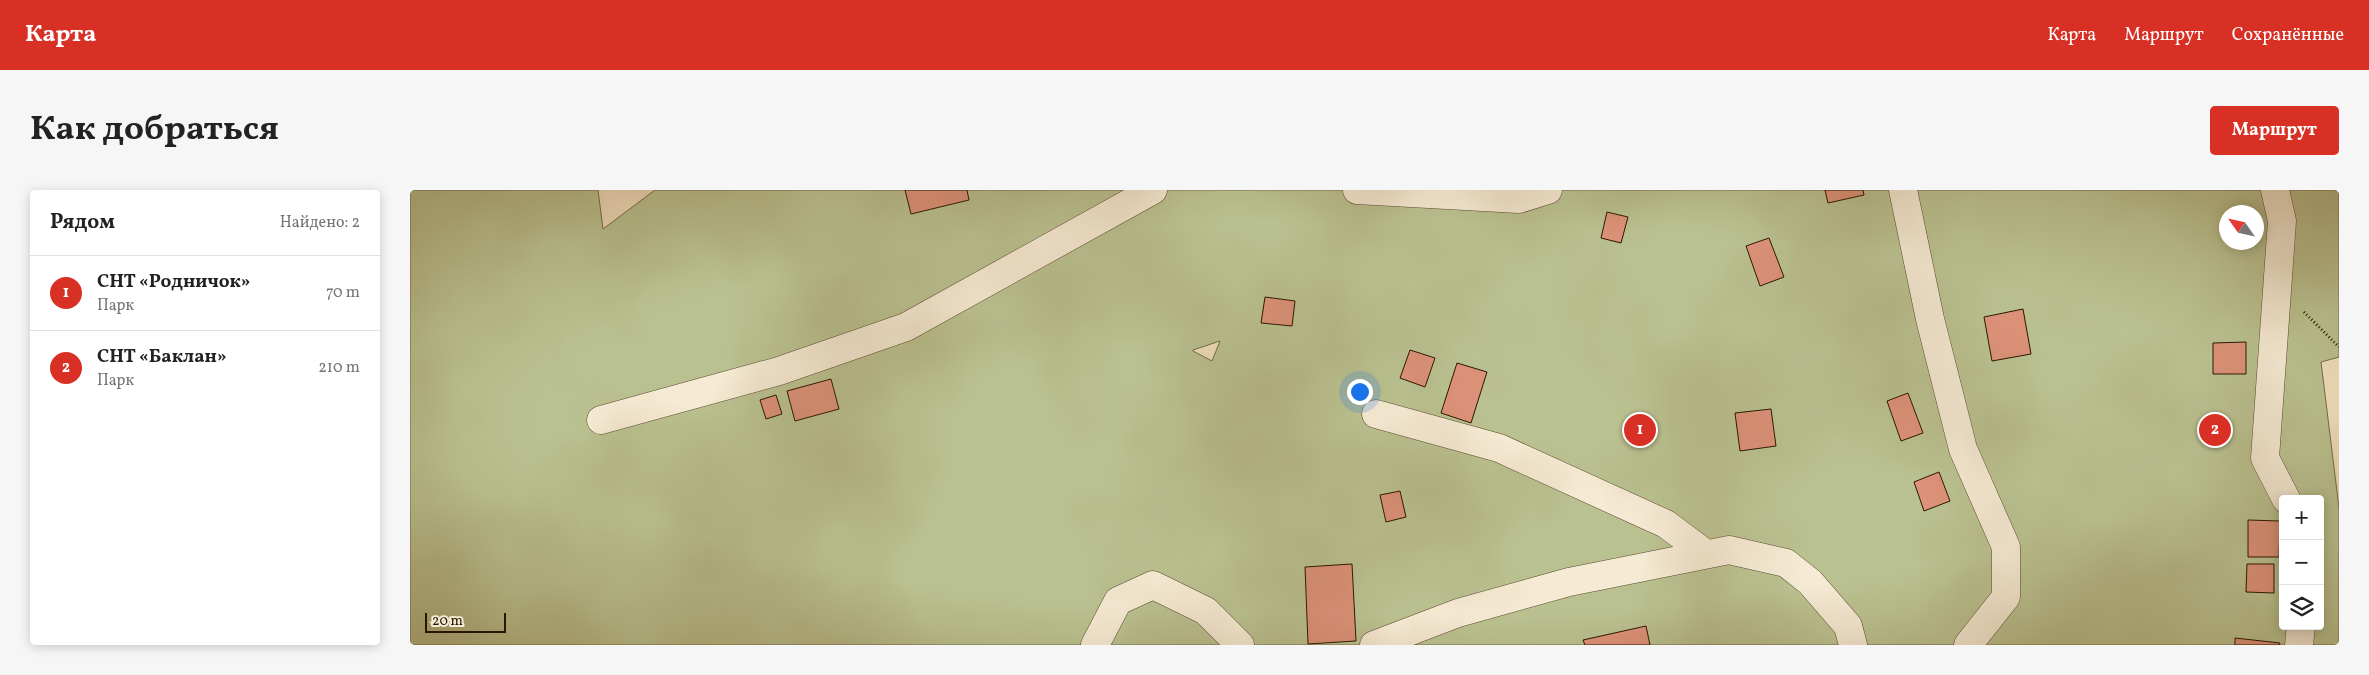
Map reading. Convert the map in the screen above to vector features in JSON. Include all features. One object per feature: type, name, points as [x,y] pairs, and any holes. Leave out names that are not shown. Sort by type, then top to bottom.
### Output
[{"type":"street","points":[[601,420],[779,371],[906,327],[1153,190]]},
{"type":"street","points":[[1357,190],[1519,199],[1548,190]]},
{"type":"street","points":[[1903,190],[1930,318],[1963,450],[2006,547],[2006,597],[1968,645]]},
{"type":"street","points":[[2275,190],[2282,221],[2265,458],[2284,495]]},
{"type":"street","points":[[1376,414],[1499,448],[1666,524],[1706,554]]},
{"type":"street","points":[[1374,645],[1458,613],[1570,582],[1729,550],[1786,563],[1810,582],[1848,626],[1853,645]]},
{"type":"street","points":[[1095,645],[1118,600],[1153,585],[1206,610],[1240,645]]},
{"type":"street","points":[[2299,645],[2301,630]]},
{"type":"path","points":[[2277,284],[2339,347]]},
{"type":"green space","points":[[410,190],[598,190],[603,229],[655,190],[2339,190],[2339,357],[2321,362],[2339,508],[2339,645],[410,645]],"holes":[[[1220,341],[1212,361],[1193,351],[1193,350]]]},
{"type":"building","points":[[905,190],[967,190],[969,200],[911,214]]},
{"type":"building","points":[[1825,190],[1863,190],[1864,195],[1828,203]]},
{"type":"building","points":[[1607,212],[1628,217],[1621,243],[1601,238]]},
{"type":"building","points":[[1769,238],[1784,277],[1760,286],[1746,246]]},
{"type":"building","points":[[1265,297],[1295,301],[1292,326],[1261,323]]},
{"type":"building","points":[[2023,309],[2031,354],[1992,361],[1984,317]]},
{"type":"building","points":[[2246,342],[2246,374],[2213,374],[2213,343]]},
{"type":"building","points":[[1410,350],[1435,358],[1425,387],[1400,378]]},
{"type":"building","points":[[1457,363],[1487,372],[1471,423],[1441,413]]},
{"type":"building","points":[[831,379],[839,409],[795,421],[787,391]]},
{"type":"building","points":[[1908,393],[1923,433],[1901,441],[1887,401]]},
{"type":"building","points":[[776,395],[782,414],[766,419],[760,400]]},
{"type":"building","points":[[1771,409],[1776,446],[1740,451],[1735,413]]},
{"type":"building","points":[[1939,472],[1950,501],[1924,511],[1914,482]]},
{"type":"building","points":[[1400,491],[1406,517],[1386,522],[1380,495]]},
{"type":"building","points":[[2248,520],[2279,521],[2279,557],[2248,557]]},
{"type":"building","points":[[1352,564],[1356,641],[1308,644],[1305,567]]},
{"type":"building","points":[[2247,564],[2274,564],[2274,593],[2246,592]]},
{"type":"building","points":[[1646,626],[1650,645],[1585,645],[1583,640]]},
{"type":"building","points":[[2235,638],[2280,643],[2279,645],[2235,645]]},
{"type":"place","name":"СНТ «Родничок»","points":[[1640,430]]},
{"type":"place","name":"СНТ «Баклан»","points":[[2215,430]]}]
